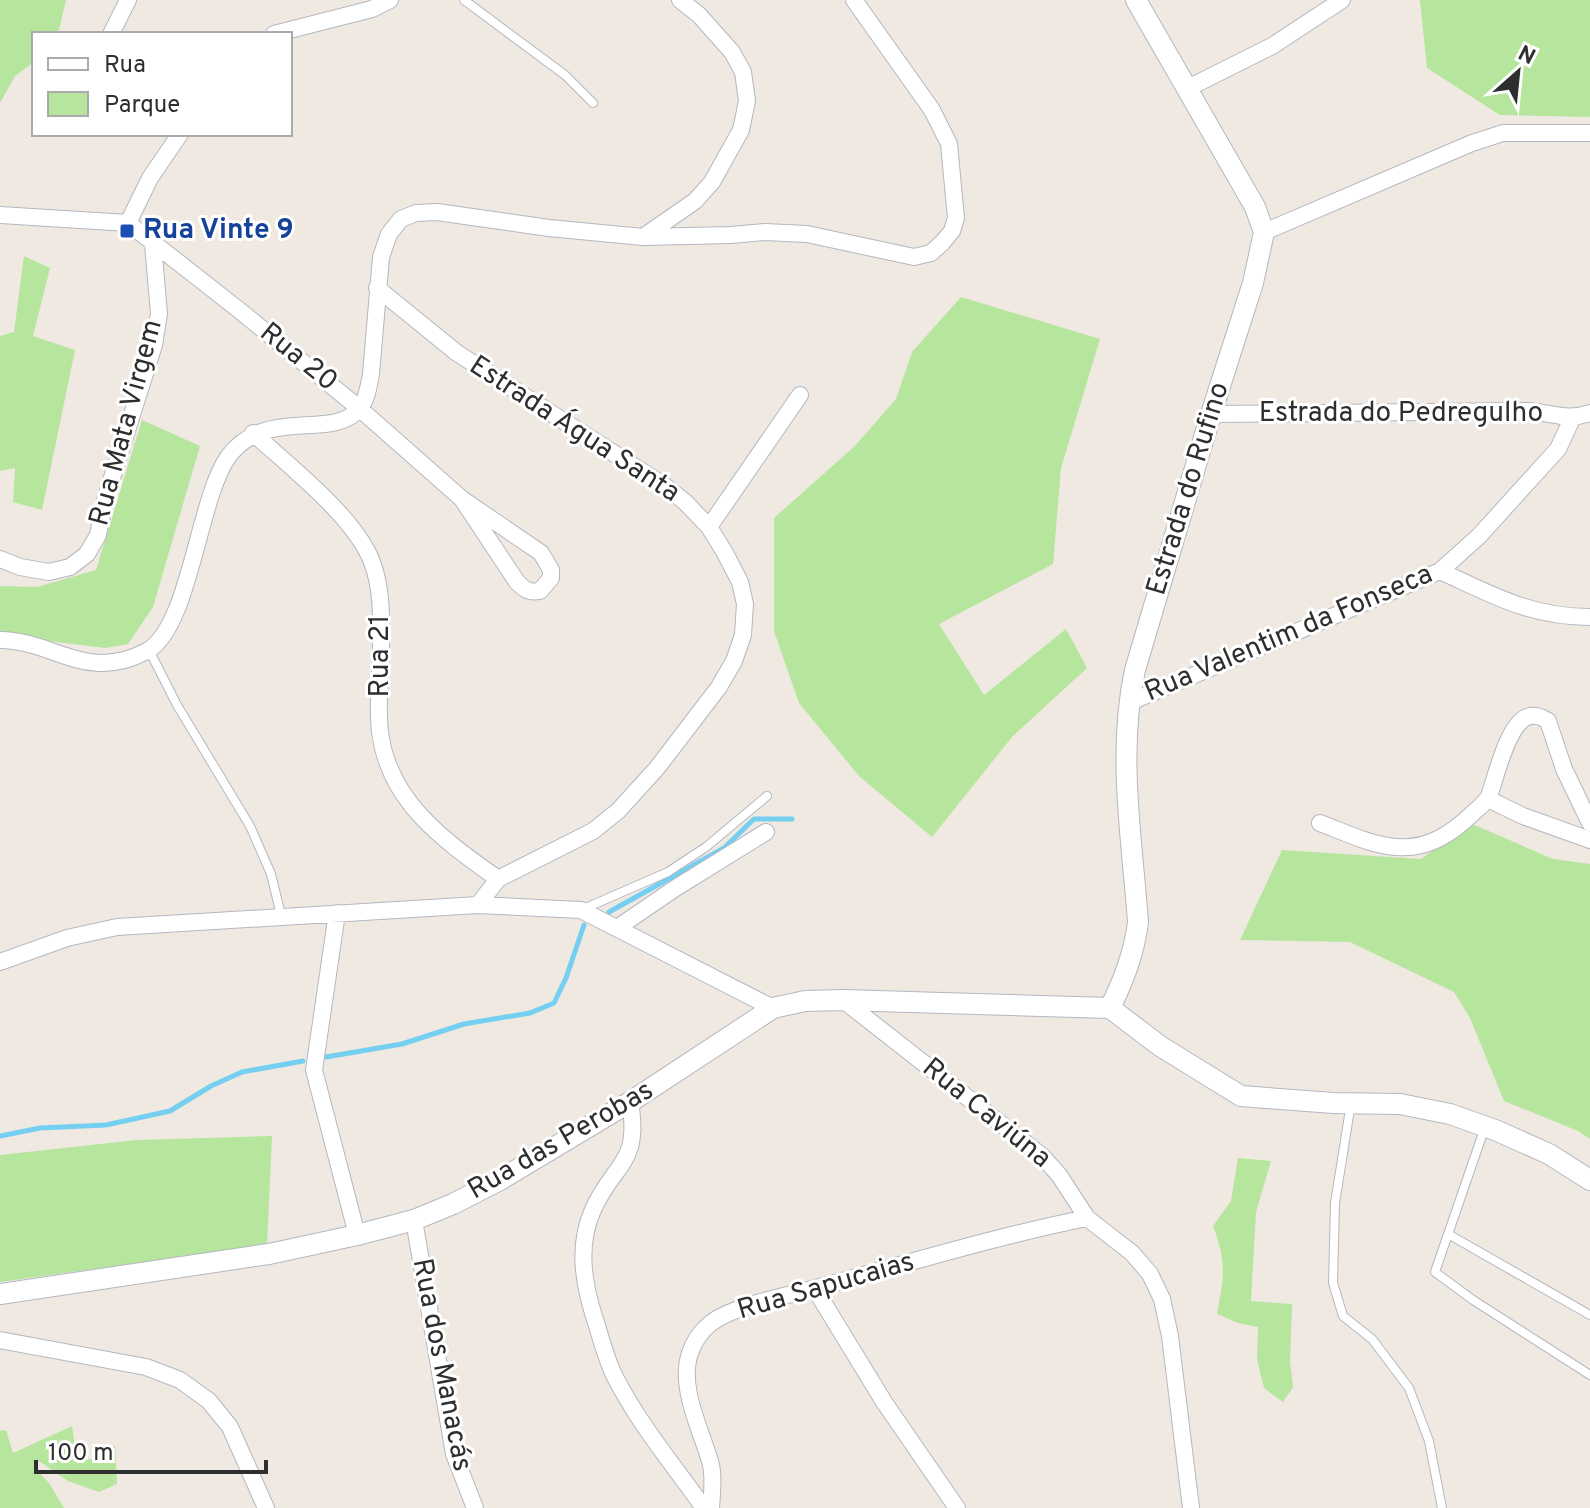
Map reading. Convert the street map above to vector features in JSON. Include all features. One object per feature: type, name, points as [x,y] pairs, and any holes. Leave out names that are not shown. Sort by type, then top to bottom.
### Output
[{"type":"street","points":[[112,32],[128,0]]},
{"type":"street","points":[[282,32],[372,9],[390,0]]},
{"type":"street","points":[[643,237],[695,201],[712,182],[741,130],[747,101],[743,72],[732,52],[699,15],[680,0]]},
{"type":"street","points":[[0,640],[94,664],[113,662],[149,650],[162,637],[172,618],[216,480],[238,443],[253,433],[275,427],[332,422],[360,409],[371,374],[381,257],[389,234],[401,219],[416,213],[437,212],[643,237],[765,232],[807,234],[914,257],[931,253],[952,231],[956,218],[949,144],[932,110],[854,0]]},
{"type":"street","points":[[1136,0],[1255,207],[1264,232],[1472,143],[1503,133],[1590,133]]},
{"type":"street","points":[[1186,89],[1272,46],[1342,0]]},
{"type":"street","points":[[0,215],[128,223],[150,178],[179,136]]},
{"type":"street","name":"Rua 20","points":[[128,223],[360,409],[462,499],[541,553],[551,570],[551,578],[540,591],[524,589],[517,582],[462,499]]},
{"type":"street","name":"Estrada do Rufino","points":[[1110,1008],[1128,971],[1135,949],[1138,922],[1125,738],[1128,703],[1211,414],[1253,283],[1264,232]]},
{"type":"street","name":"Rua Mata Virgem","points":[[0,559],[20,567],[49,572],[70,567],[87,554],[98,535],[105,500],[157,329],[159,314],[153,244]]},
{"type":"street","name":"Estrada Água Santa","points":[[377,288],[457,353],[665,486],[709,527],[740,582],[745,604],[743,635],[734,661],[719,687],[657,768],[618,811],[593,831],[498,879],[478,905]]},
{"type":"street","points":[[709,527],[800,395]]},
{"type":"street","name":"Estrada do Pedregulho","points":[[1211,414],[1528,411],[1572,419],[1590,413]]},
{"type":"street","name":"Rua Valentim da Fonseca","points":[[1128,703],[1440,571],[1479,536],[1558,449],[1572,419]]},
{"type":"street","name":"Rua 21","points":[[253,433],[354,531],[372,561],[381,596],[380,733],[391,774],[409,806],[435,832],[498,879]]},
{"type":"street","points":[[1440,571],[1520,608],[1560,617],[1590,617]]},
{"type":"street","points":[[1320,823],[1379,844],[1398,847],[1421,845],[1454,830],[1488,799],[1497,765],[1510,738],[1519,724],[1535,715],[1548,721],[1568,779],[1590,823]]},
{"type":"street","points":[[1488,799],[1523,816],[1590,840]]},
{"type":"street","points":[[617,928],[766,832]]},
{"type":"street","points":[[0,962],[67,938],[117,927],[478,905],[581,910],[773,1008]]},
{"type":"street","points":[[337,913],[314,1070],[357,1235]]},
{"type":"street","points":[[0,945],[22,953]]},
{"type":"street","name":"Rua das Perobas","points":[[0,1294],[269,1254],[414,1220],[500,1180],[630,1102],[773,1008],[805,1001],[843,1000],[1110,1008]]},
{"type":"street","name":"Rua Caviúna","points":[[843,1000],[1042,1156],[1059,1175],[1087,1218],[1132,1253],[1150,1274],[1162,1299],[1170,1336],[1191,1508]]},
{"type":"street","points":[[1110,1008],[1160,1046],[1241,1096],[1400,1104],[1450,1114],[1549,1154],[1590,1180]]},
{"type":"street","points":[[630,1102],[635,1129],[631,1147],[624,1164],[606,1186],[591,1214],[582,1253],[585,1286],[614,1375],[637,1415],[704,1508]]},
{"type":"street","name":"Rua Sapucaias","points":[[711,1508],[712,1469],[693,1406],[688,1377],[689,1356],[696,1338],[711,1323],[732,1312],[1003,1237],[1087,1218]]},
{"type":"street","name":"Rua dos Manacás","points":[[414,1220],[454,1454],[475,1508]]},
{"type":"street","points":[[815,1289],[884,1402],[957,1508]]},
{"type":"street","points":[[0,1340],[146,1367],[180,1380],[209,1401],[230,1427],[266,1508]]},
{"type":"lane","points":[[464,0],[565,75],[593,103]]},
{"type":"lane","points":[[149,650],[177,705],[250,826],[271,874],[281,915]]},
{"type":"lane","points":[[581,910],[668,872],[706,847],[767,796]]},
{"type":"lane","points":[[1351,1103],[1335,1203],[1333,1283],[1343,1316],[1372,1339],[1409,1388],[1429,1441],[1442,1508]]},
{"type":"lane","points":[[1485,1126],[1435,1272],[1590,1375]]},
{"type":"lane","points":[[1448,1234],[1590,1315]]},
{"type":"green space","points":[[0,0],[66,0],[58,32],[32,32],[32,63],[15,76],[0,103]]},
{"type":"green space","points":[[1420,0],[1590,0],[1590,117],[1500,115],[1427,68]]},
{"type":"green space","points":[[24,256],[50,268],[33,336],[75,350],[42,510],[13,502],[15,468],[0,471],[0,336],[14,332]]},
{"type":"green space","points":[[961,297],[1100,339],[1061,468],[1053,564],[939,624],[984,695],[1066,629],[1087,668],[1012,737],[932,837],[859,776],[799,703],[774,631],[774,518],[855,446],[896,399],[912,352]]},
{"type":"green space","points":[[142,420],[200,446],[153,607],[128,644],[105,648],[0,635],[0,586],[37,587],[96,570]]},
{"type":"green space","points":[[1470,823],[1553,859],[1590,864],[1590,1139],[1578,1131],[1504,1101],[1470,1018],[1454,992],[1350,942],[1240,940],[1282,850],[1421,859]]},
{"type":"green space","points":[[272,1136],[267,1245],[0,1282],[0,1155],[137,1140]]},
{"type":"green space","points":[[1238,1158],[1271,1161],[1256,1212],[1251,1301],[1292,1304],[1290,1361],[1293,1387],[1283,1402],[1264,1388],[1257,1359],[1258,1327],[1217,1314],[1223,1270],[1221,1250],[1213,1226],[1231,1201]]},
{"type":"green space","points":[[72,1426],[77,1460],[98,1459],[115,1445],[117,1484],[99,1492],[68,1481],[39,1461],[33,1466],[49,1483],[64,1508],[0,1508],[0,1431],[6,1430],[13,1453]]},
{"type":"waterway","points":[[609,912],[724,848],[754,819],[792,819]]},
{"type":"waterway","points":[[326,1057],[402,1044],[464,1024],[530,1013],[554,1003],[584,925]]},
{"type":"waterway","points":[[0,1136],[40,1128],[106,1125],[170,1111],[211,1086],[242,1072],[303,1061]]},
{"type":"place","name":"Rua Vinte 9","points":[[127,231]]}]
